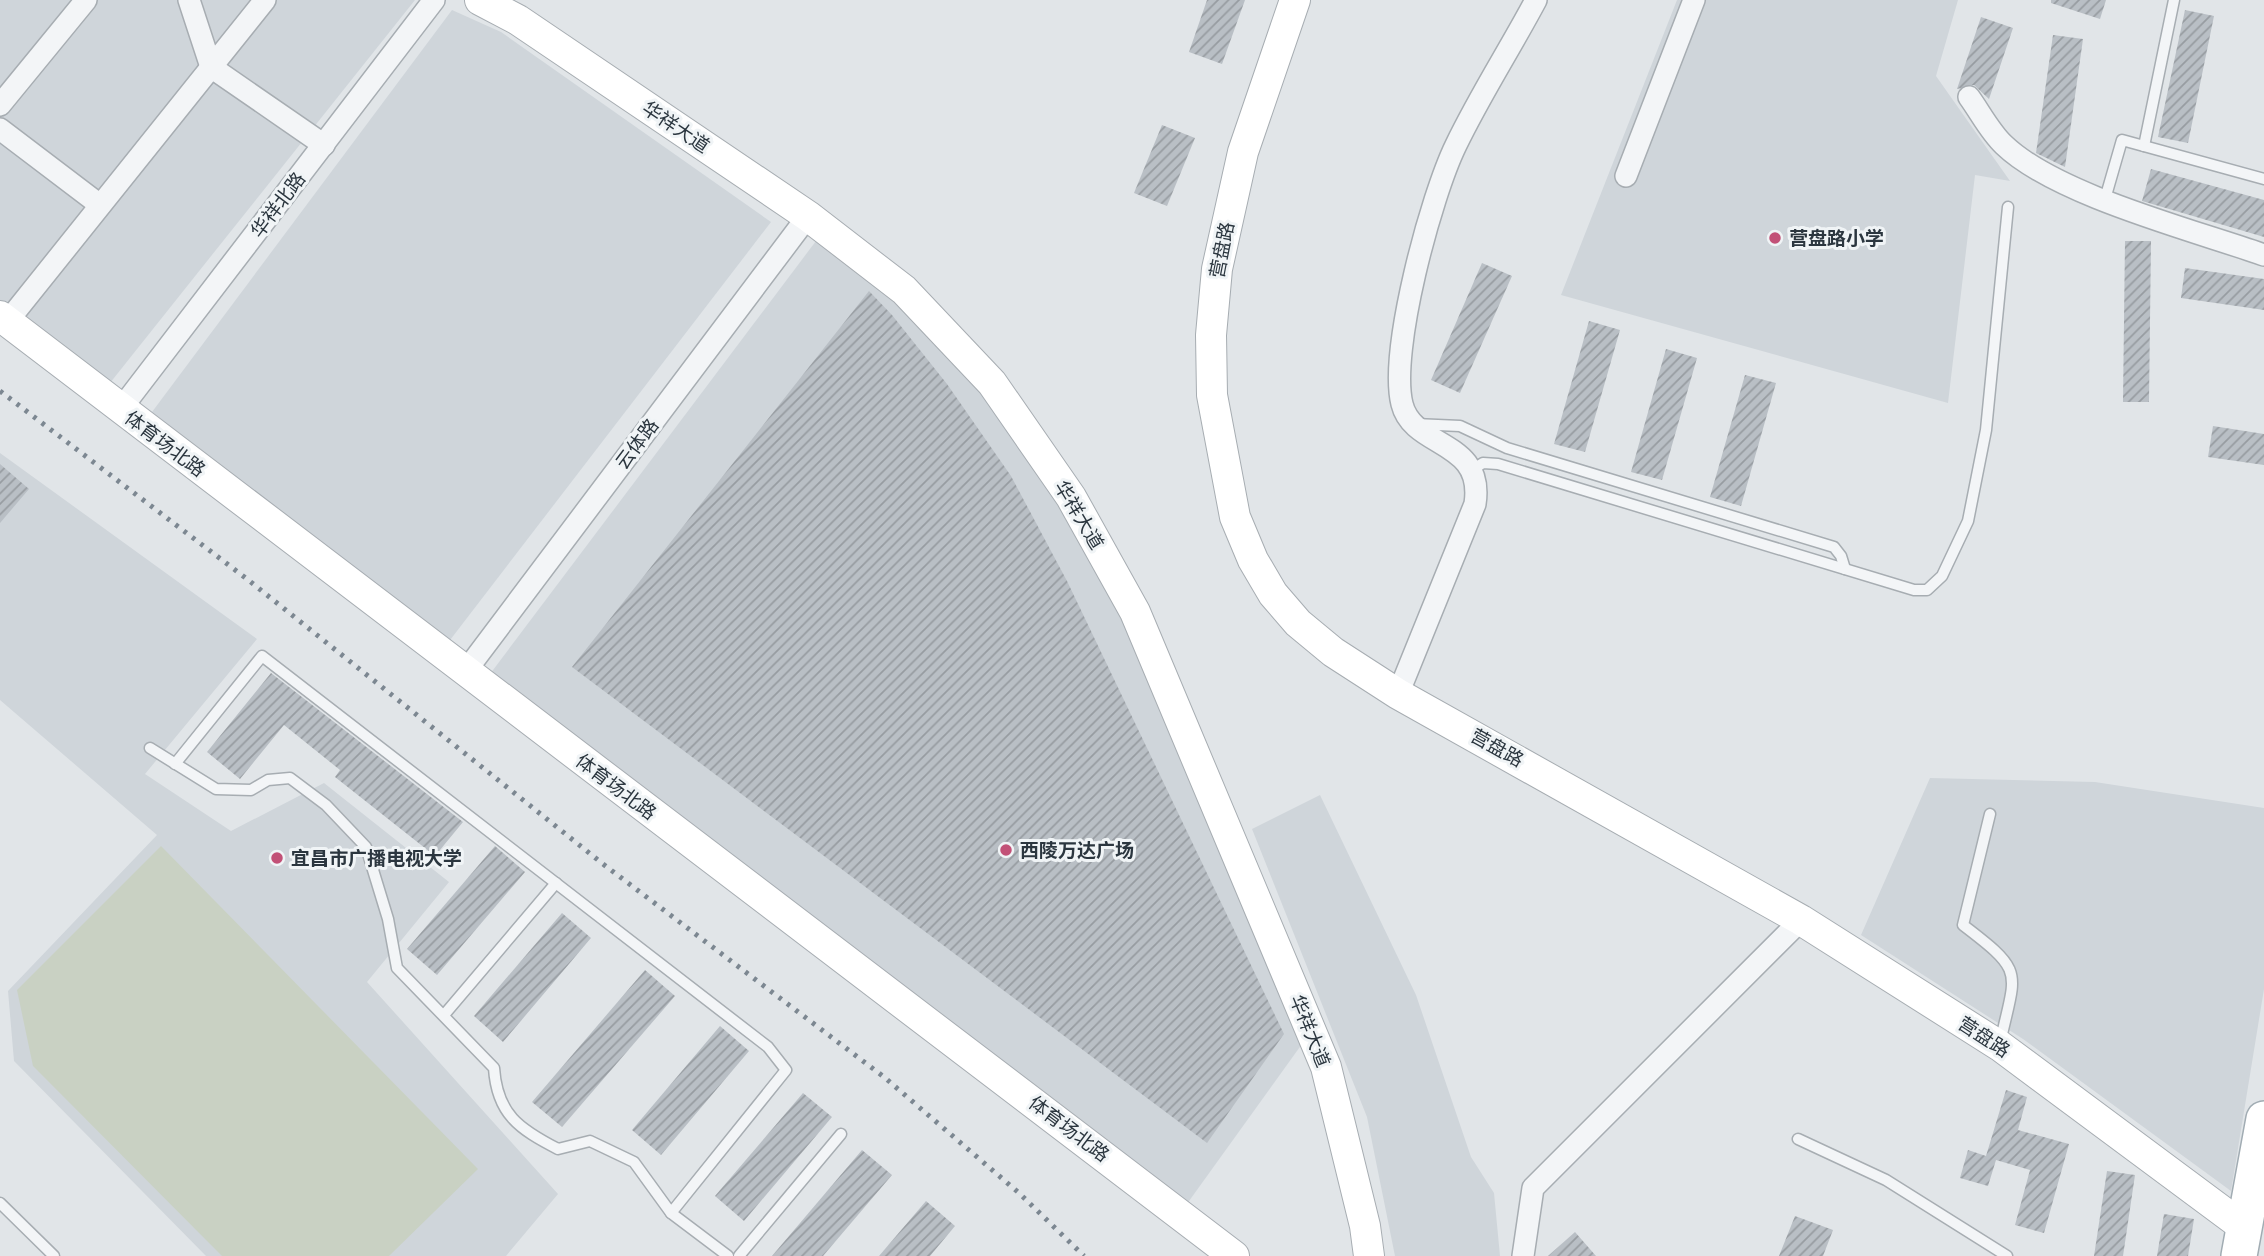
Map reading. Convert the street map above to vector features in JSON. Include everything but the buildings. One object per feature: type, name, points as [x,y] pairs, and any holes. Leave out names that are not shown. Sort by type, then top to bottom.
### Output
[{"type":"main road","points":[[2242,1242],[2264,1119]]},
{"type":"street","points":[[0,105],[86,0]]},
{"type":"street","points":[[189,0],[211,66],[324,145]]},
{"type":"street","points":[[2,326],[265,0]]},
{"type":"street","name":"华祥北路","points":[[120,410],[434,0]]},
{"type":"street","name":"华祥大道","points":[[481,0],[518,20],[808,216],[904,290],[992,383],[1071,497],[1135,612],[1326,1067],[1365,1226],[1369,1256]]},
{"type":"street","name":"营盘路","points":[[1295,0],[1243,152],[1217,269],[1211,335],[1212,396],[1235,517],[1252,561],[1266,583],[1298,623],[1333,652],[1398,694],[1801,920],[2000,1046],[2242,1242]]},
{"type":"street","points":[[1398,694],[1475,504],[1478,485],[1472,470],[1440,441],[1412,424],[1403,407],[1398,377],[1406,314],[1428,228],[1454,149],[1536,0]]},
{"type":"street","points":[[1626,176],[1694,0]]},
{"type":"street","points":[[1969,97],[2003,145],[2045,173],[2105,199],[2264,255]]},
{"type":"street","points":[[3,138],[100,205]]},
{"type":"street","name":"云体路","points":[[465,672],[808,216]]},
{"type":"street","name":"体育场北路","points":[[2,326],[120,410],[1234,1256]]},
{"type":"street","name":"体育场北路","points":[[2,326],[1205,1256]]},
{"type":"street","points":[[1523,1256],[1533,1188],[1801,920]]},
{"type":"lane","points":[[2144,146],[2174,0]]},
{"type":"lane","points":[[2105,199],[2122,140],[2264,179]]},
{"type":"lane","points":[[1472,470],[1483,463],[1498,464],[1914,590],[1927,590],[1942,576],[1968,522],[1986,430],[2008,207]]},
{"type":"lane","points":[[1412,424],[1460,426],[1507,448],[1834,547],[1841,556],[1844,569]]},
{"type":"lane","points":[[175,764],[262,656],[768,1048],[786,1070],[671,1213]]},
{"type":"lane","points":[[150,748],[216,789],[251,790],[268,780],[290,778],[326,805],[366,847],[388,919],[397,968],[494,1068],[496,1094],[524,1131],[558,1149],[590,1141],[634,1162],[671,1213],[728,1256]]},
{"type":"lane","points":[[1990,814],[1963,925],[2003,956],[2014,978],[2000,1046]]},
{"type":"lane","points":[[444,1015],[556,883]]},
{"type":"lane","points":[[739,1256],[841,1134]]},
{"type":"lane","points":[[1798,1139],[1886,1180],[2007,1256]]},
{"type":"lane","points":[[0,1203],[54,1256]]},
{"type":"shaded area","points":[[0,0],[415,0],[106,388],[0,304]]},
{"type":"shaded area","name":"营盘路小学","points":[[1677,0],[1958,0],[1936,76],[2010,181],[1975,175],[1948,403],[1561,295]]},
{"type":"shaded area","points":[[452,10],[501,32],[771,222],[447,644],[152,412]]},
{"type":"shaded area","name":"西陵万达广场","points":[[819,237],[901,294],[987,387],[1128,614],[1302,1044],[1184,1208],[487,678]]},
{"type":"shaded area","name":"宜昌市广播电视大学","points":[[0,453],[257,639],[145,774],[231,831],[324,783],[449,882],[367,982],[558,1194],[506,1256],[206,1256],[14,1061],[8,991],[157,835],[0,700]]},
{"type":"shaded area","points":[[1930,778],[2095,782],[2264,808],[2264,989],[2231,1191],[2023,1039],[1861,935]]},
{"type":"shaded area","points":[[1320,795],[1416,995],[1471,1157],[1494,1193],[1500,1256],[1395,1256],[1367,1117],[1252,829]]},
{"type":"shaded area","points":[[161,846],[478,1169],[389,1256],[222,1256],[33,1066],[17,990]]},
{"type":"railway","points":[[0,391],[247,579],[603,864],[884,1077],[1019,1193],[1084,1256]]},
{"type":"place","name":"营盘路小学","points":[[1775,238]]},
{"type":"place","name":"西陵万达广场","points":[[1006,850]]},
{"type":"place","name":"宜昌市广播电视大学","points":[[277,858]]}]
